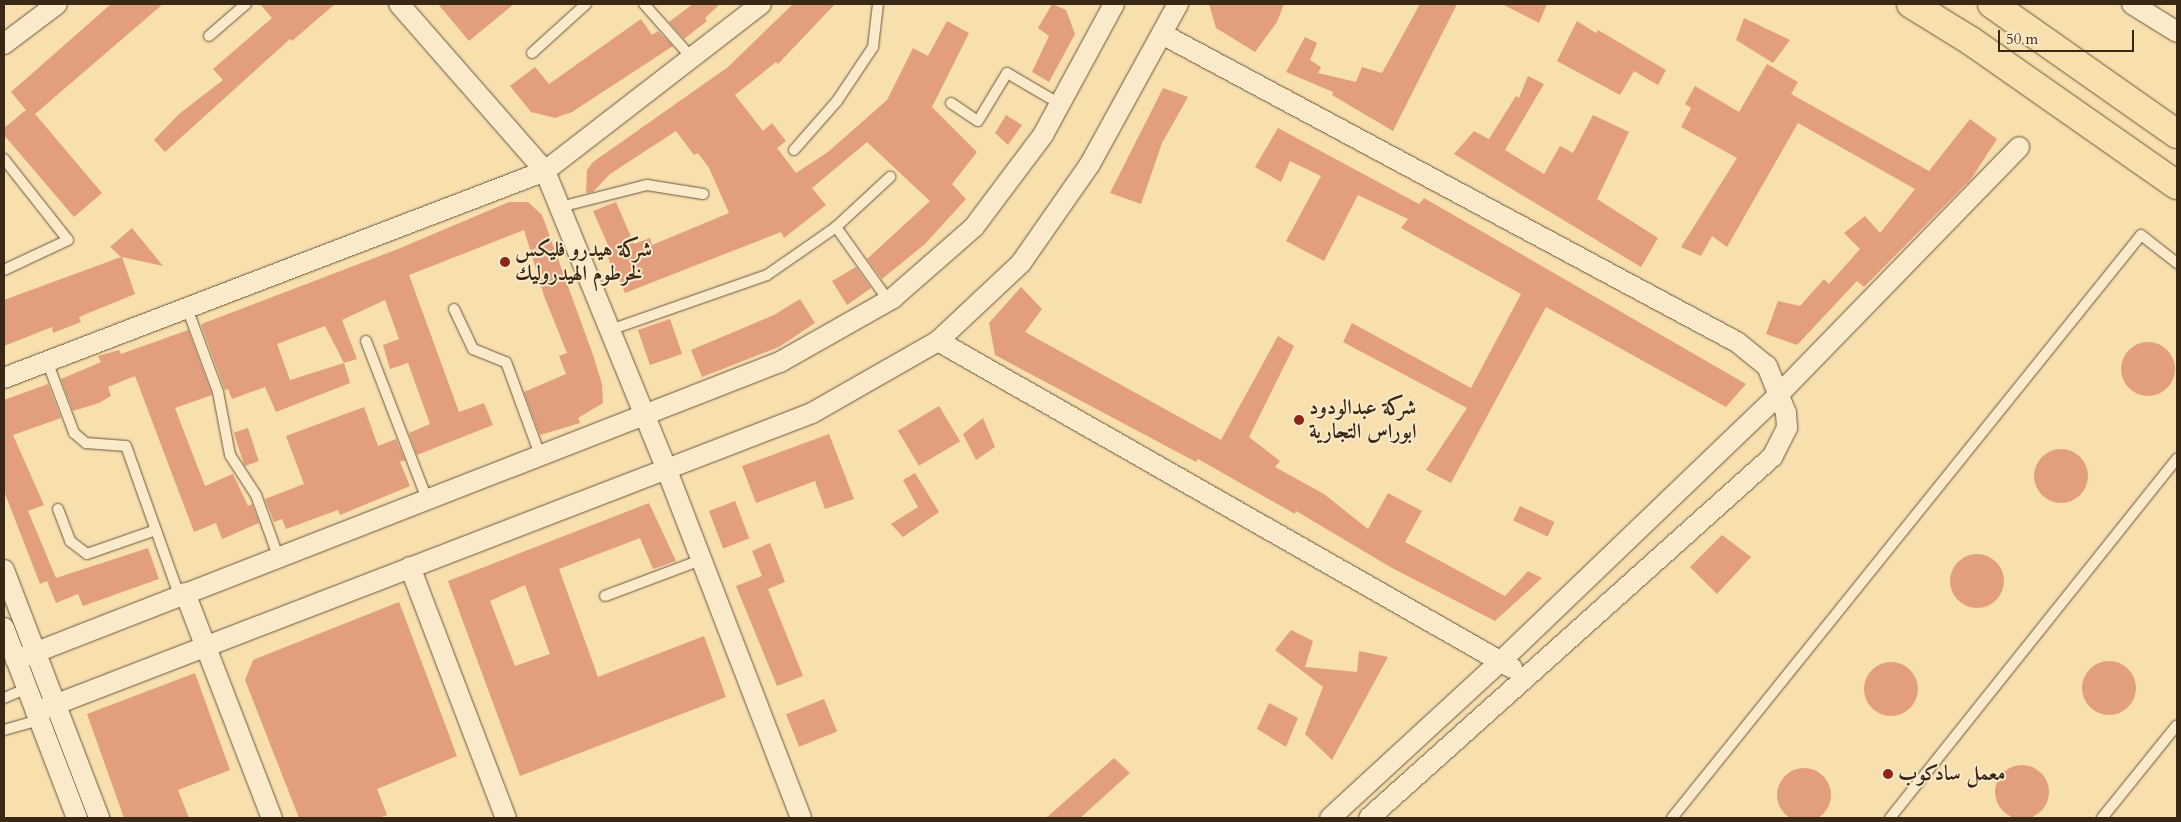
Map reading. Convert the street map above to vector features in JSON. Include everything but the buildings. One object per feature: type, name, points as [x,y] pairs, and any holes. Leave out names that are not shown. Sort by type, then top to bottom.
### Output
[{"type":"highway","points":[[1911,4],[1971,40],[2177,185]]},
{"type":"highway","points":[[1992,4],[2177,134]]},
{"type":"street","points":[[4,44],[55,4]]},
{"type":"street","points":[[399,4],[545,171],[666,468],[801,818]]},
{"type":"street","points":[[4,378],[545,171],[761,4]]},
{"type":"street","points":[[25,656],[780,362],[888,300],[974,227],[1043,135],[1112,4]]},
{"type":"street","points":[[37,716],[55,705],[206,645],[812,413],[938,341],[1021,263],[1090,164],[1178,4]]},
{"type":"street","points":[[2136,5],[2177,32]]},
{"type":"street","points":[[1162,34],[1737,342],[1767,366],[1780,393],[1787,428],[1772,457],[1369,818]]},
{"type":"street","points":[[1330,818],[1501,661],[1780,393],[2019,147]]},
{"type":"street","points":[[938,341],[1501,661],[1525,677]]},
{"type":"street","points":[[410,567],[506,818]]},
{"type":"street","points":[[4,570],[25,656],[27,688],[77,818]]},
{"type":"street","points":[[182,594],[206,645],[272,818]]},
{"type":"street","points":[[4,628],[25,656],[55,705],[99,818]]},
{"type":"lane","points":[[209,36],[246,4]]},
{"type":"lane","points":[[532,53],[586,4]]},
{"type":"lane","points":[[644,4],[692,58]]},
{"type":"lane","points":[[794,150],[837,101],[872,47],[878,4]]},
{"type":"lane","points":[[951,102],[978,121],[1008,73],[1060,104]]},
{"type":"lane","points":[[4,159],[68,240],[4,270]]},
{"type":"lane","points":[[610,330],[767,275],[836,228],[890,177]]},
{"type":"lane","points":[[560,207],[647,185],[703,194]]},
{"type":"lane","points":[[836,228],[888,300]]},
{"type":"lane","points":[[1672,818],[2141,235],[2177,263]]},
{"type":"lane","points":[[187,308],[218,392],[230,455],[256,495],[278,556]]},
{"type":"lane","points":[[454,309],[473,348],[506,362],[540,455]]},
{"type":"lane","points":[[366,341],[426,499]]},
{"type":"lane","points":[[48,361],[74,433],[86,443],[126,446],[156,530],[182,594]]},
{"type":"lane","points":[[1890,818],[2177,459]]},
{"type":"lane","points":[[58,508],[70,541],[87,554],[156,530]]},
{"type":"lane","points":[[605,596],[701,560]]},
{"type":"lane","points":[[4,698],[27,688]]},
{"type":"lane","points":[[4,730],[37,716]]},
{"type":"lane","points":[[2102,818],[2177,725]]},
{"type":"place","name":"شركة هيدرو فليكس لخرطوم الهيدروليك","points":[[505,262]]},
{"type":"place","name":"شركة عبدالودود ابوراس التجارية","points":[[1299,420]]},
{"type":"place","name":"معمل سادكوب","points":[[1888,774]]}]
